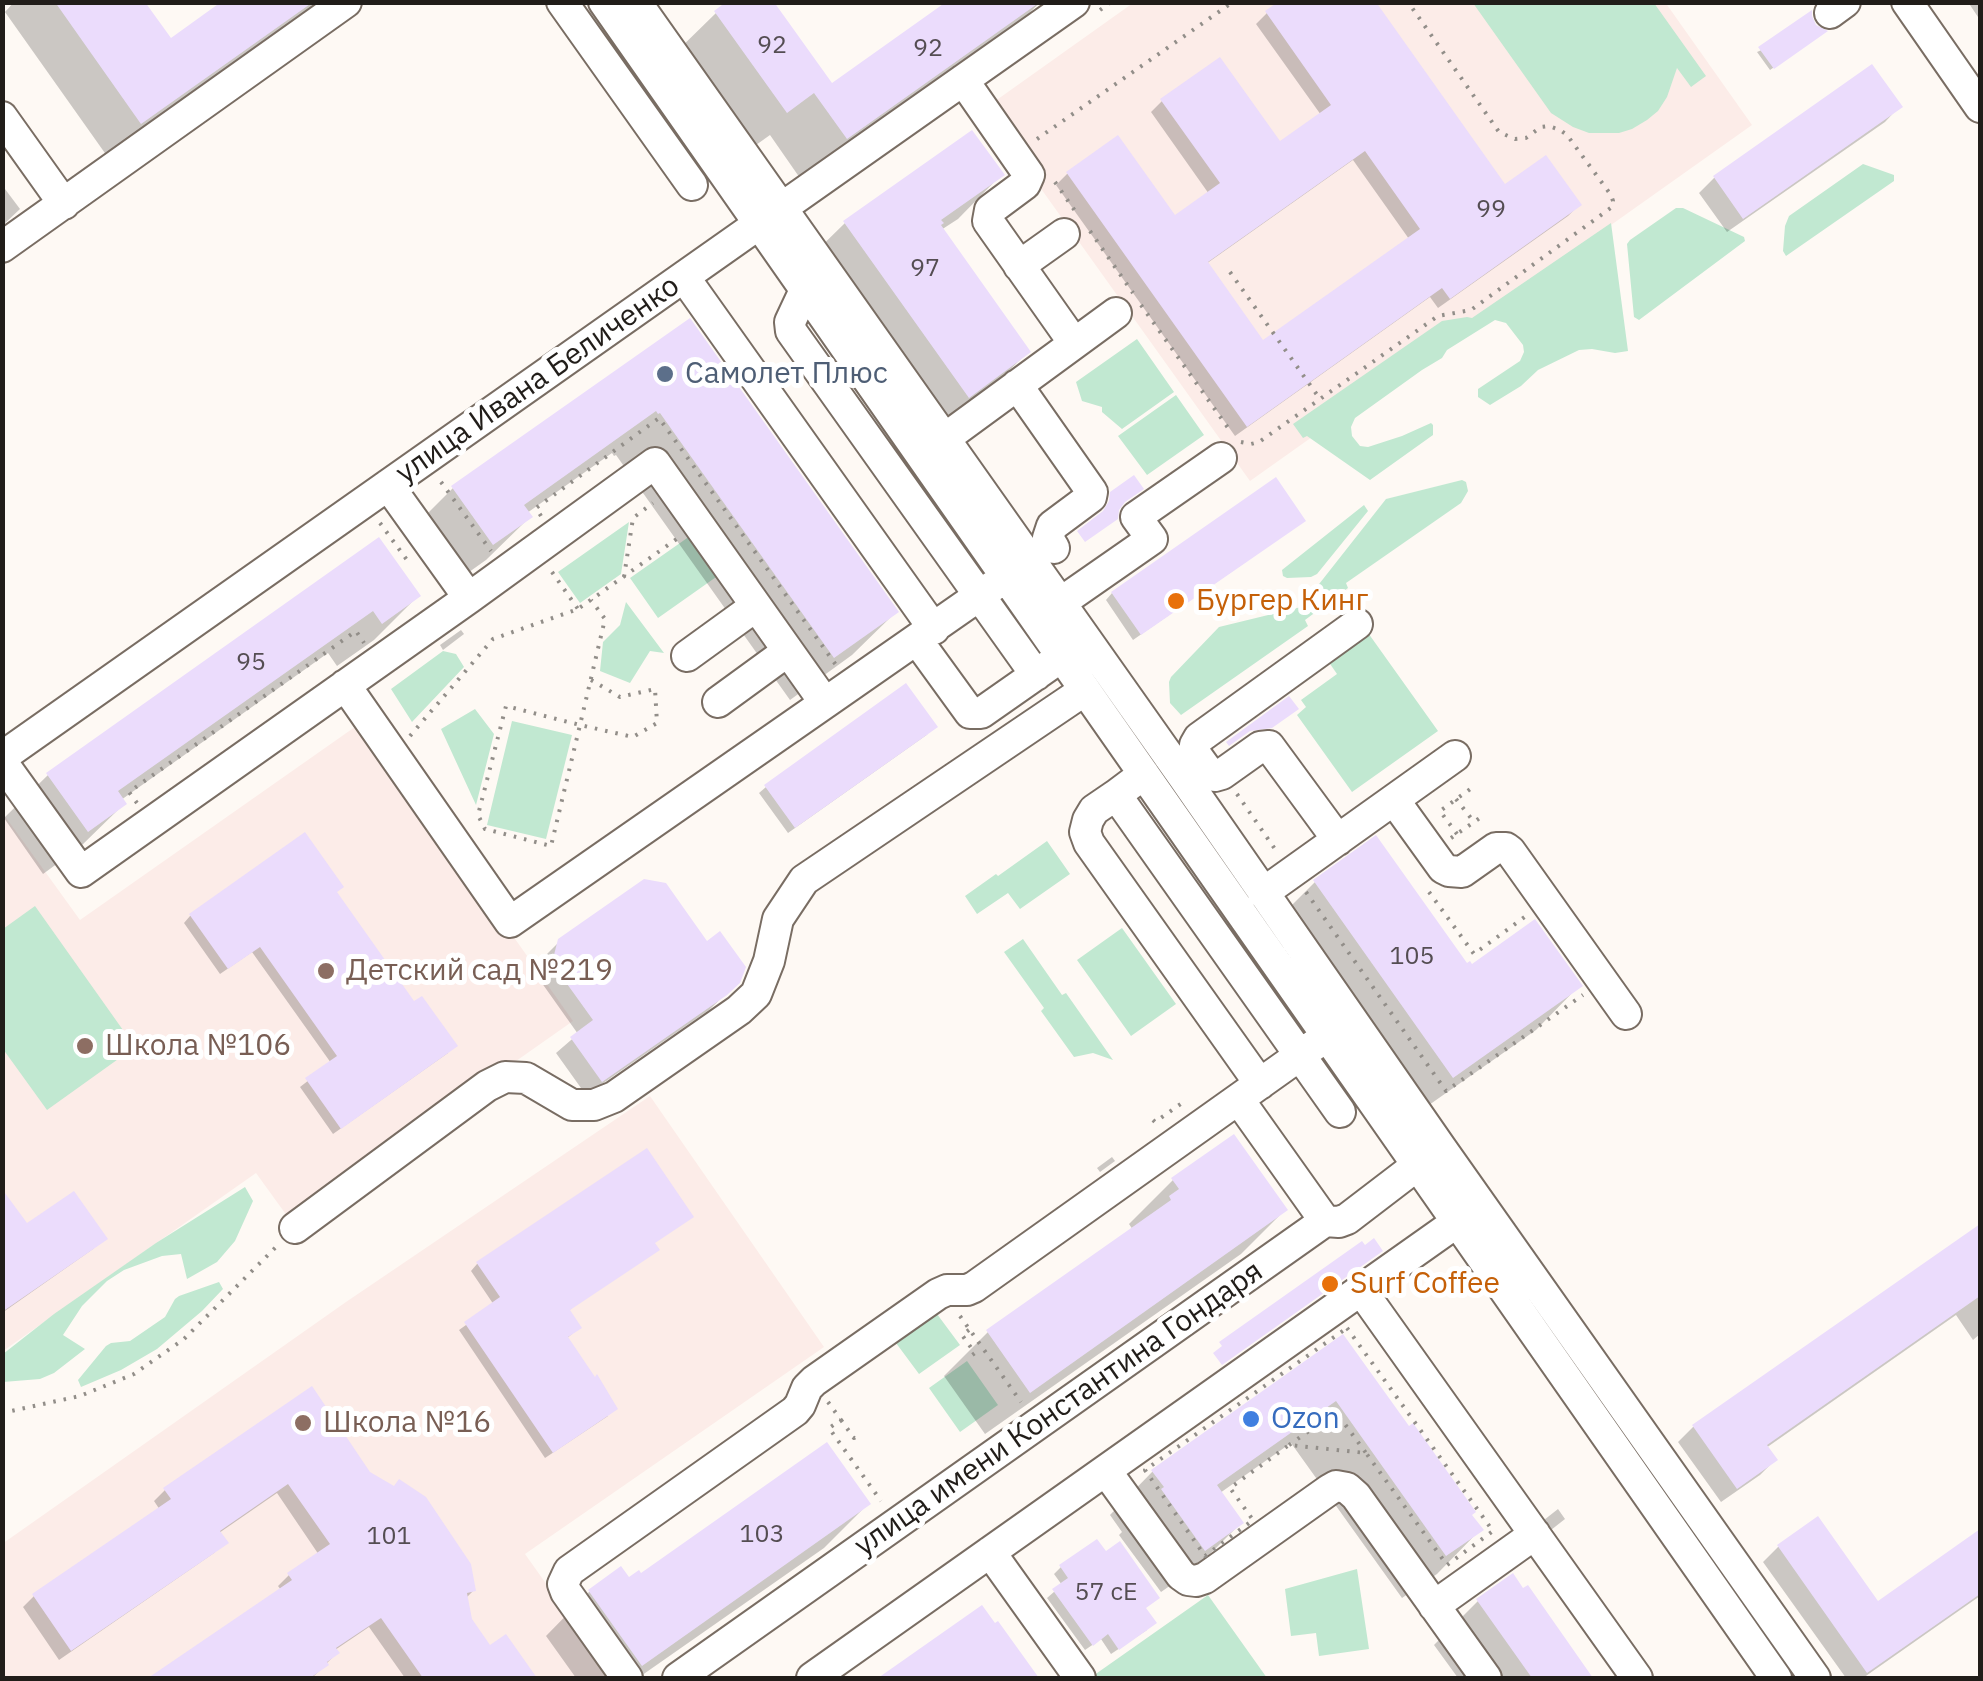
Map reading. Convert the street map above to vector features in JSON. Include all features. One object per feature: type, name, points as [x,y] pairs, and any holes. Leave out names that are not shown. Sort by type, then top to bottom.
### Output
[{"type":"street","points":[[2,247],[346,2]]},
{"type":"street","points":[[562,2],[692,185]]},
{"type":"street","points":[[604,2],[944,439],[1042,555],[1060,602],[1202,770]]},
{"type":"street","name":"улица Ивана Беличенко","points":[[2,759],[1074,2]]},
{"type":"street","points":[[1906,2],[1980,107]]},
{"type":"street","points":[[637,3],[770,216],[805,290],[1042,555],[1062,656],[1327,1036],[1429,1156],[1815,1678]]},
{"type":"street","points":[[963,80],[1029,175],[1025,184],[990,210],[988,221],[1074,344]]},
{"type":"street","points":[[2,117],[64,204]]},
{"type":"street","points":[[1019,266],[1075,223]]},
{"type":"street","points":[[684,277],[926,634],[970,713],[981,713],[1062,656]]},
{"type":"street","points":[[805,290],[790,322],[791,331],[1036,675]]},
{"type":"street","points":[[944,439],[1116,313]]},
{"type":"street","points":[[345,686],[510,922],[710,765],[826,703],[1042,555],[1052,526],[1091,497],[1092,492],[1017,385]]},
{"type":"street","points":[[1060,602],[1152,538],[1136,517],[1220,458]]},
{"type":"street","points":[[2,759],[81,872],[654,464],[826,703]]},
{"type":"street","points":[[388,485],[469,598]]},
{"type":"street","points":[[687,656],[756,606]]},
{"type":"street","points":[[1357,624],[1199,738],[1194,752],[1264,893],[1429,1156],[1458,1222],[1776,1678]]},
{"type":"street","points":[[718,702],[788,651]]},
{"type":"street","points":[[296,1228],[487,1086],[505,1077],[526,1078],[572,1105],[594,1105],[614,1097],[740,1010],[756,994],[769,961],[778,919],[804,880],[1085,690]]},
{"type":"street","points":[[1202,770],[1227,743]]},
{"type":"street","points":[[1202,770],[1268,746],[1338,840]]},
{"type":"street","points":[[1264,893],[1455,756]]},
{"type":"street","points":[[1144,774],[1094,810],[1081,848],[1250,1092],[1325,1221]]},
{"type":"street","points":[[1116,794],[1340,1112]]},
{"type":"street","points":[[1394,800],[1449,871],[1462,872],[1496,848],[1510,850],[1626,1014]]},
{"type":"street","points":[[627,1678],[566,1592],[568,1572],[795,1412],[806,1388],[814,1382],[878,1345],[942,1292],[974,1286],[1327,1036]]},
{"type":"street","name":"улица имени Константина Гондаря","points":[[678,1678],[1325,1221],[1346,1219],[1429,1156]]},
{"type":"street","points":[[812,1678],[1458,1222]]},
{"type":"street","points":[[1362,1290],[1637,1678]]},
{"type":"street","points":[[1106,1471],[1180,1575],[1196,1581],[1329,1490],[1336,1486],[1347,1488],[1356,1496],[1427,1608],[1486,1678]]},
{"type":"street","points":[[1427,1608],[1535,1534]]},
{"type":"street","points":[[990,1552],[1070,1675]]},
{"type":"path","points":[[1029,145],[1232,2]]},
{"type":"path","points":[[1052,178],[1075,223],[1234,436],[1242,442],[1259,442],[1438,316],[1471,310],[1607,212],[1613,201],[1560,130],[1541,127],[1526,138],[1515,139],[1499,132],[1408,2]]},
{"type":"path","points":[[1230,272],[1320,399]]},
{"type":"path","points":[[624,577],[633,518],[654,502],[663,513]]},
{"type":"path","points":[[379,521],[412,567]]},
{"type":"path","points":[[406,740],[492,639],[578,609],[698,524]]},
{"type":"path","points":[[591,600],[605,619],[591,680],[580,724],[551,846],[485,829],[478,814],[506,706],[580,724],[633,737],[657,723],[655,689],[620,698],[591,680]]},
{"type":"path","points":[[138,803],[129,792],[356,631],[366,646]]},
{"type":"path","points":[[1202,770],[1292,872],[1446,1091],[1592,989]]},
{"type":"path","points":[[1457,834],[1440,811],[1473,787]]},
{"type":"path","points":[[1456,799],[1474,822]]},
{"type":"path","points":[[1422,881],[1474,954],[1535,910]]},
{"type":"path","points":[[2,1413],[80,1396],[134,1374],[184,1340],[296,1228]]},
{"type":"path","points":[[942,1292],[1037,1425]]},
{"type":"path","points":[[1347,1328],[1493,1531],[1446,1565],[1336,1412],[1289,1446],[1230,1488],[1253,1520],[1204,1556],[1145,1470],[1347,1328]]},
{"type":"path","points":[[969,1330],[962,1335],[975,1353],[971,1356]]},
{"type":"path","points":[[814,1382],[854,1438],[858,1436]]},
{"type":"path","points":[[841,1420],[830,1428],[897,1523]]},
{"type":"path","points":[[1289,1446],[1366,1453]]},
{"type":"shaded area","points":[[1665,2],[1752,125],[1250,481],[984,109],[1133,3]]},
{"type":"shaded area","name":"Детский сад №219","points":[[362,722],[573,1021],[290,1220],[256,1173],[3,1351],[2,812],[80,920]]},
{"type":"shaded area","points":[[650,1096],[824,1347],[525,1554],[613,1678],[3,1678],[2,1544],[346,1302]]},
{"type":"green space","points":[[1473,3],[1654,3],[1706,76],[1691,87],[1677,68],[1667,97],[1647,120],[1619,133],[1589,133],[1551,113]]},
{"type":"green space","points":[[1863,164],[1894,175],[1894,181],[1786,256],[1783,251],[1789,216]]},
{"type":"green space","points":[[1676,208],[1744,237],[1745,241],[1639,320],[1634,317],[1627,244]]},
{"type":"green space","points":[[1611,223],[1628,351],[1579,350],[1538,370],[1490,405],[1478,397],[1478,389],[1520,361],[1524,352],[1506,323],[1495,320],[1355,418],[1352,436],[1360,446],[1368,447],[1433,425],[1433,435],[1370,480],[1307,436],[1303,438],[1293,424],[1442,321],[1472,318]]},
{"type":"green space","points":[[1137,339],[1174,392],[1122,429],[1102,412],[1102,407],[1082,401],[1076,382]]},
{"type":"green space","points":[[1176,395],[1204,435],[1147,475],[1118,436]]},
{"type":"green space","points":[[1462,480],[1468,491],[1461,503],[1346,583],[1348,588],[1305,620],[1308,626],[1181,715],[1170,703],[1171,677],[1219,627],[1301,607],[1386,499]]},
{"type":"green space","points":[[1364,505],[1368,511],[1317,574],[1283,576],[1282,570]]},
{"type":"green space","points":[[629,522],[621,574],[580,603],[558,572]]},
{"type":"green space","points":[[690,536],[719,575],[658,618],[630,578]]},
{"type":"green space","points":[[626,602],[664,653],[650,651],[630,683],[600,671],[603,642],[620,625]]},
{"type":"green space","points":[[1366,630],[1438,731],[1352,792],[1297,715],[1306,707],[1301,700],[1337,674],[1326,658]]},
{"type":"green space","points":[[443,651],[456,654],[464,667],[412,722],[391,689]]},
{"type":"green space","points":[[475,709],[494,734],[476,805],[441,729]]},
{"type":"green space","points":[[512,721],[572,735],[546,839],[487,825]]},
{"type":"green space","points":[[1047,841],[1070,874],[1020,909],[1008,893],[977,914],[965,896]]},
{"type":"green space","points":[[35,906],[135,1047],[47,1110],[3,1049],[3,929]]},
{"type":"green space","points":[[1122,928],[1176,1004],[1131,1036],[1077,960]]},
{"type":"green space","points":[[1023,939],[1113,1060],[1093,1053],[1074,1057],[1004,952]]},
{"type":"green space","points":[[245,1187],[253,1201],[235,1241],[217,1262],[187,1279],[181,1254],[162,1256],[124,1270],[82,1306],[63,1335],[85,1349],[40,1379],[3,1382],[3,1354],[156,1243]]},
{"type":"green space","points":[[219,1282],[223,1289],[157,1349],[81,1387],[78,1380],[106,1346],[130,1341],[165,1317],[179,1296]]},
{"type":"green space","points":[[937,1314],[960,1345],[919,1374],[896,1343]]},
{"type":"green space","points":[[967,1361],[998,1405],[960,1432],[929,1388]]},
{"type":"green space","points":[[1357,1569],[1369,1649],[1319,1656],[1316,1633],[1291,1636],[1285,1589]]},
{"type":"green space","points":[[1208,1595],[1267,1678],[1090,1678]]},
{"type":"building","points":[[55,2],[145,2],[171,38],[221,2],[313,2],[141,124]]},
{"type":"building","points":[[726,2],[774,2],[832,83],[946,2],[1040,2],[847,139],[814,93],[787,113],[714,11]]},
{"type":"building","points":[[1278,2],[1376,2],[1505,184],[1546,155],[1582,205],[1450,299],[1442,288],[1247,427],[1066,172],[1118,135],[1175,215],[1220,183],[1160,99],[1220,57],[1280,141],[1331,105],[1265,11]],"holes":[[[1365,151],[1420,229],[1263,340],[1208,262]]]},
{"type":"building","points":[[1812,10],[1816,25],[1828,31],[1774,69],[1758,47]]},
{"type":"building","points":[[1872,64],[1903,107],[1743,219],[1713,176]]},
{"type":"building","points":[[972,130],[1005,175],[941,220],[941,225],[1031,352],[969,398],[843,221]]},
{"type":"building","points":[[690,318],[899,612],[834,658],[656,411],[524,505],[533,517],[493,545],[451,486]]},
{"type":"building","points":[[1134,475],[1144,489],[1125,502],[1118,519],[1085,542],[1077,531],[1103,511],[1110,492]]},
{"type":"building","points":[[1276,477],[1306,521],[1141,635],[1111,592]]},
{"type":"building","points":[[379,537],[421,596],[382,624],[373,611],[118,791],[127,804],[88,832],[46,773]]},
{"type":"building","points":[[906,683],[938,727],[795,828],[764,785]]},
{"type":"building","points":[[1289,696],[1299,709],[1272,728],[1250,731],[1229,746],[1226,742]]},
{"type":"building","points":[[305,832],[344,887],[337,892],[414,1001],[422,996],[458,1046],[341,1129],[305,1078],[337,1056],[260,947],[228,969],[189,914]]},
{"type":"building","points":[[1376,835],[1467,963],[1472,964],[1535,919],[1583,986],[1453,1078],[1313,880]]},
{"type":"building","points":[[644,879],[666,883],[707,941],[720,931],[746,967],[740,983],[727,995],[602,1082],[570,1037],[593,1020],[552,963],[558,939]]},
{"type":"building","points":[[1234,1134],[1288,1210],[1030,1393],[986,1330],[1171,1200],[1169,1196],[1179,1189],[1171,1178]]},
{"type":"building","points":[[647,1148],[694,1217],[655,1243],[660,1250],[570,1310],[582,1328],[568,1337],[618,1409],[553,1453],[464,1322],[500,1297],[476,1262]]},
{"type":"building","points":[[2,1189],[27,1223],[74,1191],[108,1239],[2,1312]]},
{"type":"building","points":[[1980,1224],[1980,1296],[1767,1445],[1778,1460],[1737,1489],[1692,1425]]},
{"type":"building","points":[[1374,1238],[1383,1251],[1222,1365],[1213,1353],[1222,1346],[1219,1342],[1362,1241],[1365,1245]]},
{"type":"building","points":[[1343,1334],[1409,1426],[1413,1423],[1476,1512],[1472,1515],[1484,1530],[1446,1556],[1336,1401],[1217,1485],[1244,1523],[1205,1551],[1151,1470]]},
{"type":"building","points":[[312,1386],[370,1472],[394,1486],[399,1479],[426,1497],[471,1564],[476,1591],[467,1593],[472,1619],[490,1645],[506,1634],[537,1678],[423,1678],[381,1618],[336,1648],[340,1653],[310,1678],[148,1678],[292,1580],[287,1573],[330,1544],[288,1484],[220,1531],[229,1543],[71,1651],[32,1594],[171,1499],[163,1488]]},
{"type":"building","points":[[827,1442],[871,1504],[642,1666],[588,1590],[621,1566],[629,1577],[639,1570],[641,1573]]},
{"type":"building","points":[[1818,1516],[1878,1601],[1980,1529],[1980,1594],[1867,1673],[1777,1545]]},
{"type":"building","points":[[1097,1539],[1106,1551],[1120,1541],[1160,1598],[1146,1608],[1157,1623],[1119,1650],[1108,1634],[1093,1646],[1052,1589],[1068,1578],[1059,1565]]},
{"type":"building","points":[[1513,1573],[1523,1588],[1528,1585],[1593,1678],[1532,1678],[1476,1599]]},
{"type":"building","points":[[982,1605],[1039,1678],[878,1678]]},
{"type":"place","name":"Самолет Плюс","points":[[665,374]]},
{"type":"place","name":"Бургер Кинг","points":[[1176,601]]},
{"type":"place","name":"Детский сад №219","points":[[326,971]]},
{"type":"place","name":"Школа №106","points":[[85,1046]]},
{"type":"place","name":"Surf Coffee","points":[[1330,1284]]},
{"type":"place","name":"Ozon","points":[[1251,1419]]},
{"type":"place","name":"Школа №16","points":[[303,1423]]}]
